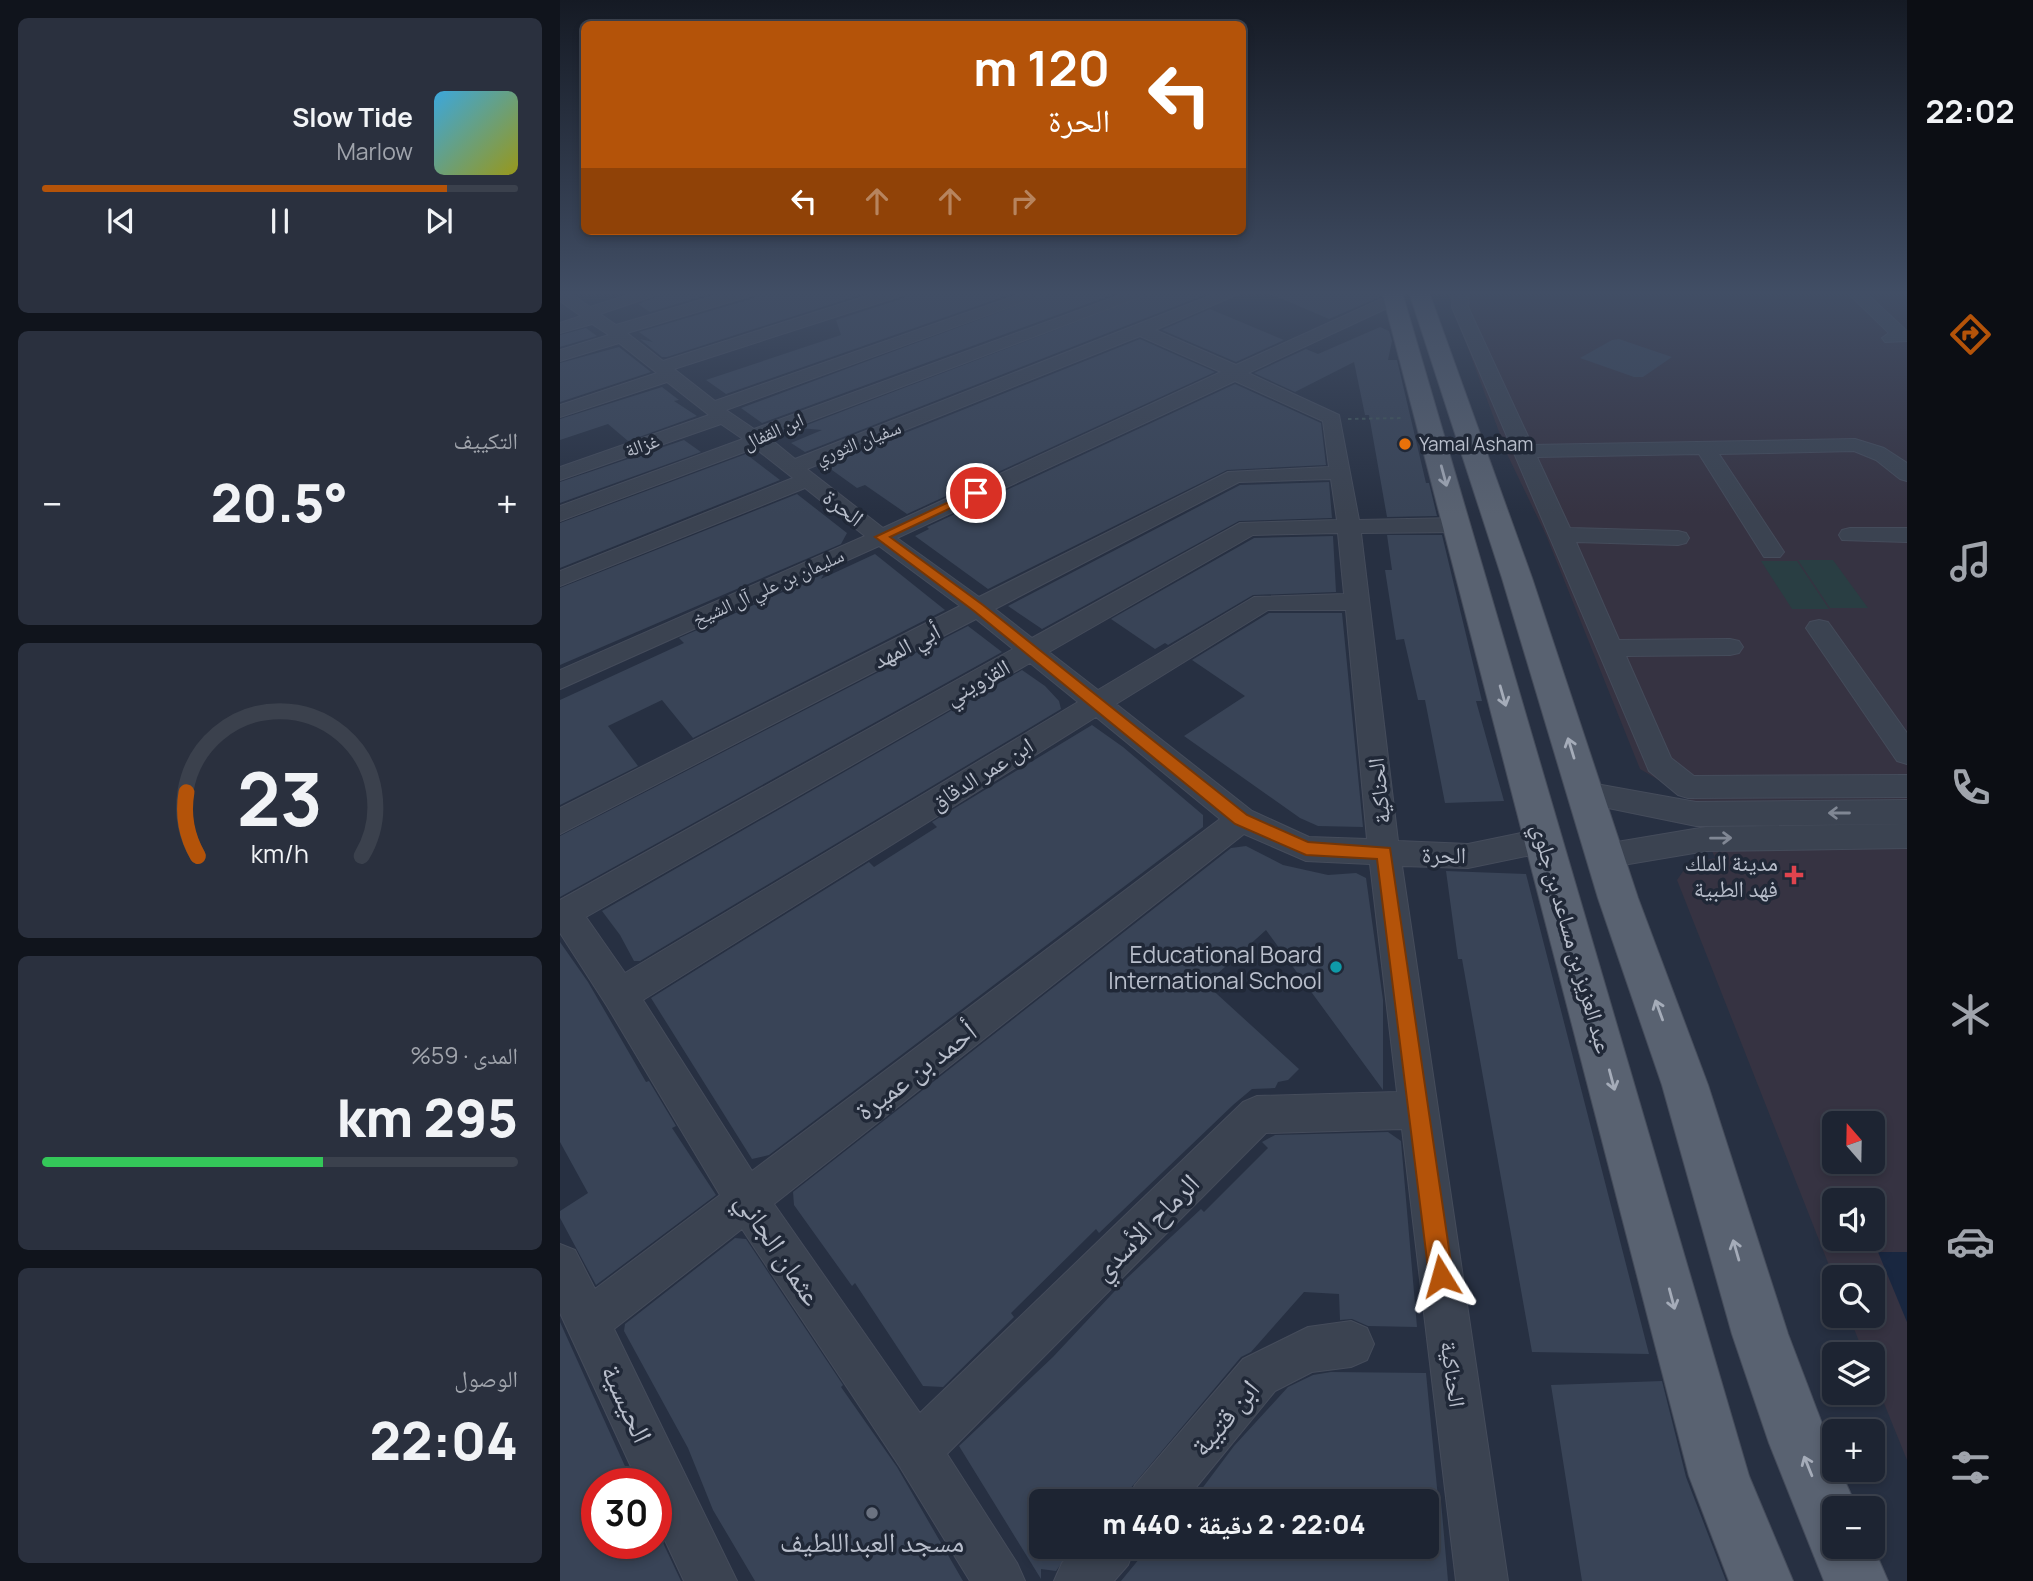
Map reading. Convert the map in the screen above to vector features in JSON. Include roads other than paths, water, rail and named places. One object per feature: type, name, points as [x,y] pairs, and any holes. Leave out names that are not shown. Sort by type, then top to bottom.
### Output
[{"type":"main road","name":"عبد العزيز بن مساعد بن جلوي","points":[[1416,366],[1457,525],[1546,840],[1719,1476],[1761,1581]]},
{"type":"main road","points":[[1429,366],[1508,552],[1605,856],[1685,1085],[1760,1334],[1798,1443],[1822,1500]]},
{"type":"main road","points":[[1847,1559],[1856,1581]]},
{"type":"street","name":"الحرة","points":[[657,366],[718,413],[758,439],[881,537],[978,608],[1241,819],[1306,849],[1468,856],[1546,840]]},
{"type":"street","points":[[560,411],[683,366]]},
{"type":"street","name":"غزالة","points":[[560,474],[845,366]]},
{"type":"street","name":"ابن القفال","points":[[560,514],[758,439],[758,434],[944,366]]},
{"type":"street","name":"سفيان الثوري","points":[[560,579],[801,473],[1056,366]]},
{"type":"street","points":[[1222,366],[1238,373]]},
{"type":"street","name":"سليمان بن علي آل الشيخ","points":[[560,680],[881,537],[1253,366]]},
{"type":"street","points":[[1486,366],[1562,535],[1659,764],[1688,787],[1907,786]]},
{"type":"street","name":"الحناكية","points":[[1238,373],[1241,377],[1332,419],[1338,473],[1349,527],[1384,852],[1482,1581]]},
{"type":"street","points":[[1523,451],[1855,444],[1877,451],[1896,463],[1907,475]]},
{"type":"street","points":[[1705,447],[1772,552]]},
{"type":"street","name":"أبي المهد","points":[[560,822],[1235,476],[1338,473]]},
{"type":"street","name":"القزويني","points":[[563,914],[1248,528],[1457,525]]},
{"type":"street","points":[[1850,535],[1907,534]]},
{"type":"street","points":[[1562,535],[1678,538]]},
{"type":"street","name":"ابن عمر الدقاق","points":[[620,996],[1263,602],[1357,602]]},
{"type":"street","points":[[1818,628],[1907,754]]},
{"type":"street","points":[[1609,649],[1730,647]]},
{"type":"street","points":[[1585,793],[1696,814],[1907,812]]},
{"type":"street","name":"أحمد بن عميرة","points":[[589,1321],[1241,819]]},
{"type":"street","points":[[1605,856],[1706,839],[1907,836]]},
{"type":"street","name":"عثمان الجاني","points":[[563,914],[620,996],[746,1199],[917,1451],[999,1581]]},
{"type":"street","name":"الرماح الأسدي","points":[[917,1451],[1257,1115],[1419,1110]]},
{"type":"street","name":"الحيسية","points":[[560,1265],[711,1581]]},
{"type":"street","name":"ابن قتيبة","points":[[1163,1489],[1259,1375],[1308,1350],[1351,1344]]},
{"type":"street","points":[[1080,1581],[1099,1559]]},
{"type":"water","points":[[1878,1252],[1907,1252],[1907,1322],[1885,1265]]},
{"type":"place","name":"Yamal Asham","points":[[1405,444]]},
{"type":"place","name":"مدينة الملك فهد الطبية","points":[[1794,875]]},
{"type":"place","name":"Educational Board International School","points":[[1336,967]]},
{"type":"place","name":"مسجد العبداللطيف","points":[[872,1513]]}]
